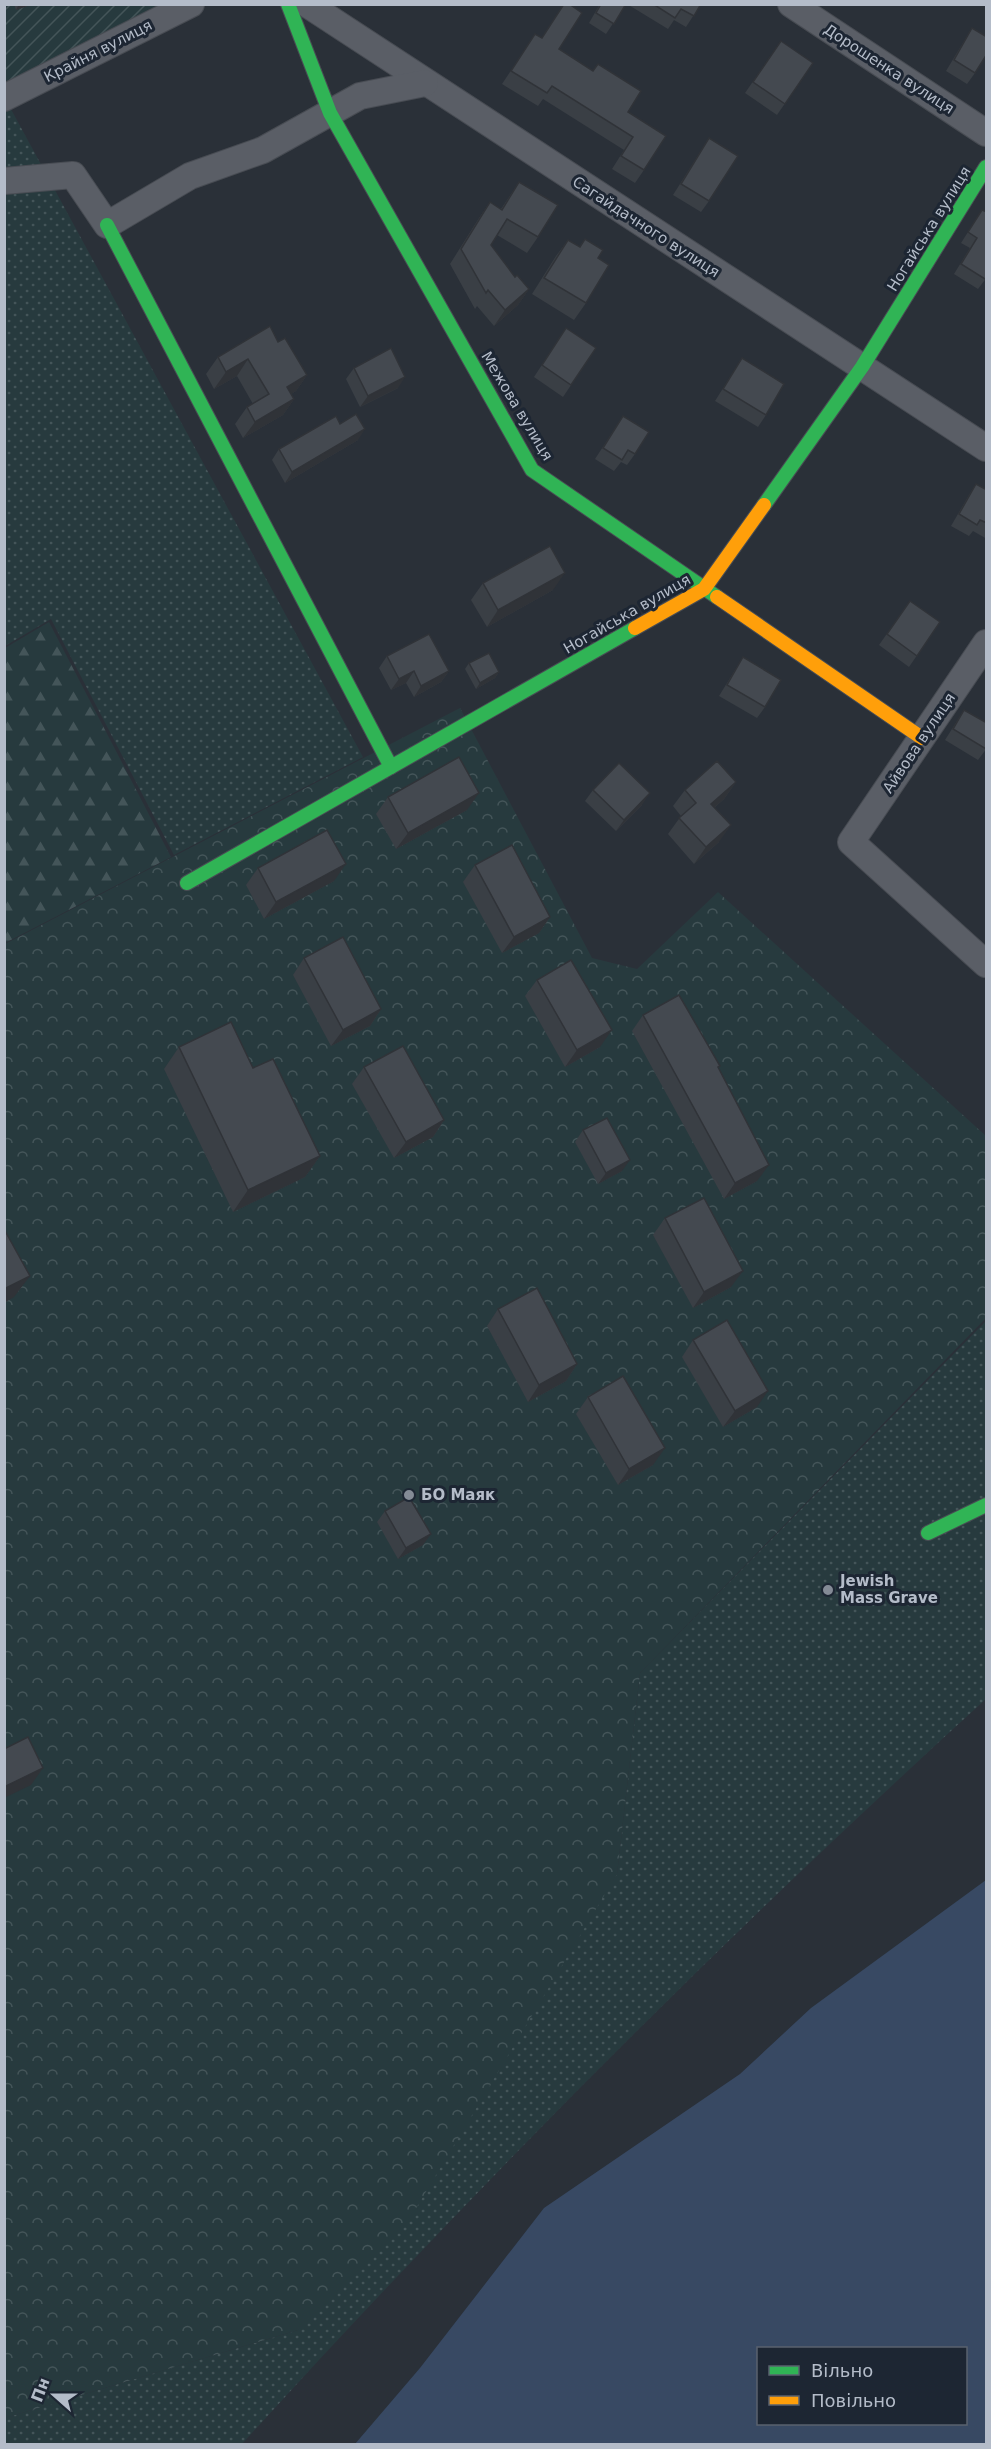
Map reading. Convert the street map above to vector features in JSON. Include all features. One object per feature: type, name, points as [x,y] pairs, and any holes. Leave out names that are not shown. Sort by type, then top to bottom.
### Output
[{"type":"street","name":"Крайня вулиця","points":[[4,98],[191,4]]},
{"type":"street","name":"Межова вулиця","points":[[288,4],[330,113],[532,470],[922,738]]},
{"type":"street","name":"Сагайдачного вулиця","points":[[307,4],[987,448]]},
{"type":"street","name":"Дорошенка вулиця","points":[[791,4],[987,133]]},
{"type":"street","points":[[107,225],[190,176],[263,150],[360,96],[426,83]]},
{"type":"street","name":"Ногайська вулиця","points":[[187,883],[704,588],[862,367],[987,167]]},
{"type":"street","points":[[4,181],[73,175],[107,225],[391,767]]},
{"type":"street","name":"Айвова вулиця","points":[[987,643],[851,842],[987,964]]},
{"type":"street","points":[[928,1533],[987,1505]]},
{"type":"green space","points":[[5,5],[191,5],[5,98]]},
{"type":"green space","points":[[6,100],[363,757],[174,855],[51,619],[5,646]]},
{"type":"green space","points":[[49,622],[171,857],[5,943],[5,648]]},
{"type":"green space","name":"БО Маяк","points":[[460,708],[592,958],[637,969],[718,892],[986,1136],[986,1318],[640,1673],[617,1874],[406,2225],[298,2330],[5,2418],[5,944]]},
{"type":"green space","points":[[986,1321],[986,1699],[794,1878],[605,2063],[421,2251],[242,2444],[5,2444],[5,2418],[298,2330],[617,1874],[640,1673]]},
{"type":"water","points":[[986,1880],[986,2444],[355,2444],[420,2368],[544,2208],[740,2074],[811,2008]]},
{"type":"building","points":[[564,4],[569,4],[582,13],[559,49],[593,71],[598,64],[641,91],[628,112],[666,136],[644,170],[621,156],[633,137],[552,86],[547,93],[511,71],[535,34],[542,38]]},
{"type":"building","points":[[601,4],[626,4],[614,24],[596,13]]},
{"type":"building","points":[[653,4],[701,4],[694,16],[681,9],[675,18]]},
{"type":"building","points":[[972,28],[987,37],[987,54],[975,73],[954,60]]},
{"type":"building","points":[[781,41],[813,63],[785,104],[753,82]]},
{"type":"building","points":[[709,138],[738,156],[709,201],[681,184]]},
{"type":"building","points":[[519,182],[558,205],[538,237],[507,219],[491,245],[515,277],[517,275],[529,289],[505,310],[488,290],[486,293],[461,249],[490,202],[502,210]]},
{"type":"building","points":[[982,210],[987,212],[987,277],[985,279],[961,264],[977,238],[968,232]]},
{"type":"building","points":[[585,239],[603,250],[598,258],[609,265],[586,303],[544,278],[568,240],[580,247]]},
{"type":"building","points":[[270,326],[278,342],[285,338],[307,375],[287,387],[294,399],[255,422],[247,407],[269,394],[248,359],[226,372],[218,357]]},
{"type":"building","points":[[566,328],[596,348],[571,385],[542,365]]},
{"type":"building","points":[[391,348],[405,377],[368,396],[354,368]]},
{"type":"building","points":[[742,358],[784,384],[766,415],[723,389]]},
{"type":"building","points":[[356,414],[365,429],[292,472],[279,449],[336,416],[340,424]]},
{"type":"building","points":[[623,416],[649,432],[635,454],[628,450],[622,460],[603,448]]},
{"type":"building","points":[[976,484],[987,490],[987,523],[980,520],[977,525],[959,514]]},
{"type":"building","points":[[550,546],[565,573],[498,610],[483,583]]},
{"type":"building","points":[[910,601],[940,622],[917,656],[887,634]]},
{"type":"building","points":[[429,634],[449,671],[421,686],[414,671],[399,679],[387,656]]},
{"type":"building","points":[[489,653],[499,672],[480,683],[469,663]]},
{"type":"building","points":[[743,657],[781,680],[765,707],[727,685]]},
{"type":"building","points":[[964,710],[987,723],[986,749],[953,729]]},
{"type":"building","points":[[459,757],[479,793],[408,833],[388,797]]},
{"type":"building","points":[[717,761],[736,782],[711,804],[731,825],[706,847],[679,818],[696,803],[685,790]]},
{"type":"building","points":[[619,763],[650,793],[624,820],[593,790]]},
{"type":"building","points":[[327,830],[346,864],[276,902],[258,868]]},
{"type":"building","points":[[512,845],[550,917],[514,937],[475,865]]},
{"type":"building","points":[[343,937],[381,1009],[343,1030],[304,958]]},
{"type":"building","points":[[571,960],[612,1030],[577,1050],[537,980]]},
{"type":"building","points":[[679,995],[720,1066],[718,1067],[769,1165],[735,1183],[643,1015]]},
{"type":"building","points":[[231,1022],[253,1068],[273,1059],[320,1156],[248,1190],[179,1047]]},
{"type":"building","points":[[403,1046],[444,1120],[406,1142],[364,1067]]},
{"type":"building","points":[[607,1118],[630,1160],[606,1173],[583,1130]]},
{"type":"building","points":[[704,1198],[743,1271],[704,1292],[665,1218]]},
{"type":"building","points":[[4,1229],[30,1276],[4,1289]]},
{"type":"building","points":[[537,1288],[577,1364],[539,1385],[498,1309]]},
{"type":"building","points":[[727,1320],[768,1391],[735,1411],[693,1340]]},
{"type":"building","points":[[623,1376],[665,1448],[629,1469],[588,1397]]},
{"type":"building","points":[[409,1497],[431,1534],[406,1548],[385,1511]]},
{"type":"building","points":[[28,1737],[43,1768],[4,1787],[4,1749]]},
{"type":"traffic: fast","points":[[288,4],[330,113],[532,470],[717,597]]},
{"type":"traffic: fast","points":[[764,505],[862,367],[986,167]]},
{"type":"traffic: fast","points":[[107,225],[391,767]]},
{"type":"traffic: fast","points":[[187,883],[635,628]]},
{"type":"traffic: fast","points":[[928,1533],[986,1505]]},
{"type":"traffic: slow","points":[[635,628],[704,589],[764,505]]},
{"type":"traffic: slow","points":[[717,597],[922,738]]},
{"type":"place","name":"БО Маяк","points":[[409,1495]]},
{"type":"place","name":"Jewish Mass Grave","points":[[828,1590]]}]
